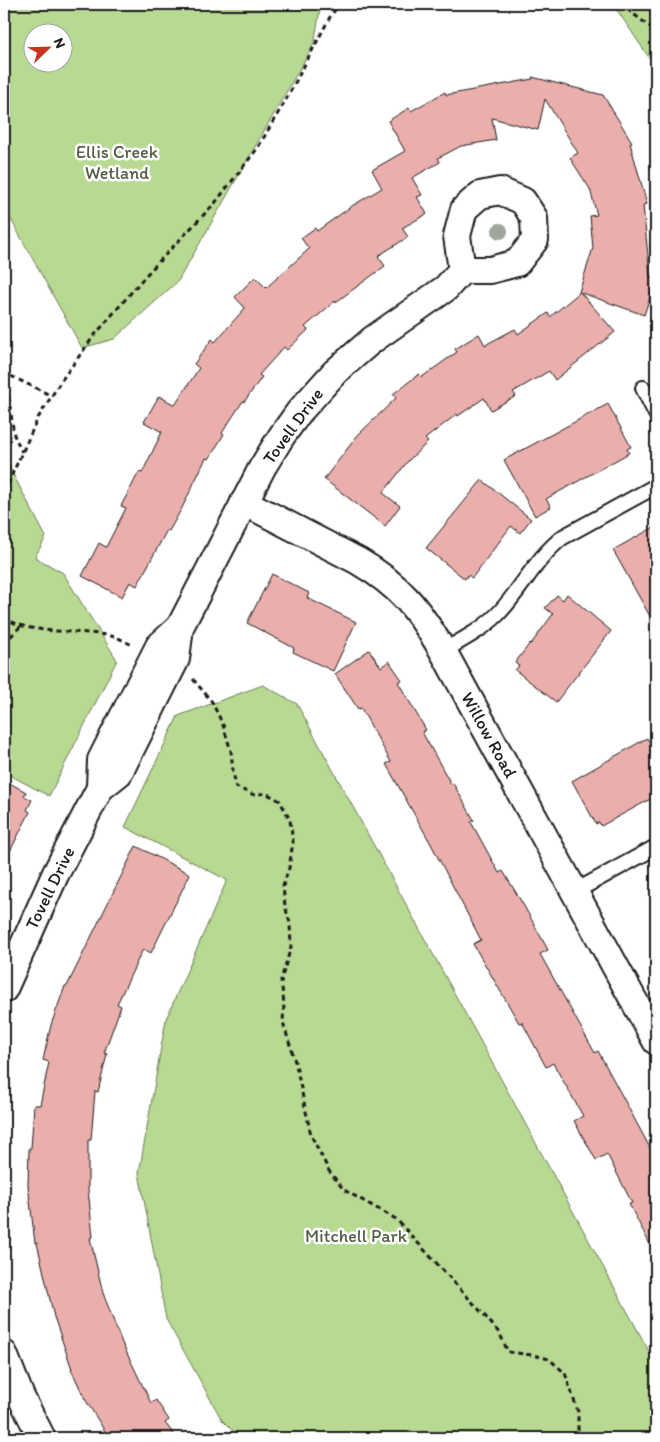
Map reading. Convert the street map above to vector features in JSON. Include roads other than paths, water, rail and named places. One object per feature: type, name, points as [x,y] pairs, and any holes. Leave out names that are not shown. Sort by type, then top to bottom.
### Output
[{"type":"street","name":"Tovell Drive","points":[[4,989],[55,875],[100,788],[101,760],[159,646],[180,627],[244,502],[280,437],[299,412],[335,372],[372,340],[446,288],[462,270]]},
{"type":"street","name":"Willow Road","points":[[244,502],[376,571],[411,602],[425,620],[656,1041]]},
{"type":"street","points":[[4,1354],[13,1402],[42,1438]]},
{"type":"lane","points":[[643,388],[656,414]]},
{"type":"lane","points":[[443,651],[487,624],[499,612],[550,547],[563,537],[656,486]]},
{"type":"lane","points":[[574,892],[656,848]]},
{"type":"park label","name":"Ellis Creek Wetland","points":[[117,162]]},
{"type":"park label","name":"Mitchell Park","points":[[356,1236]]}]
